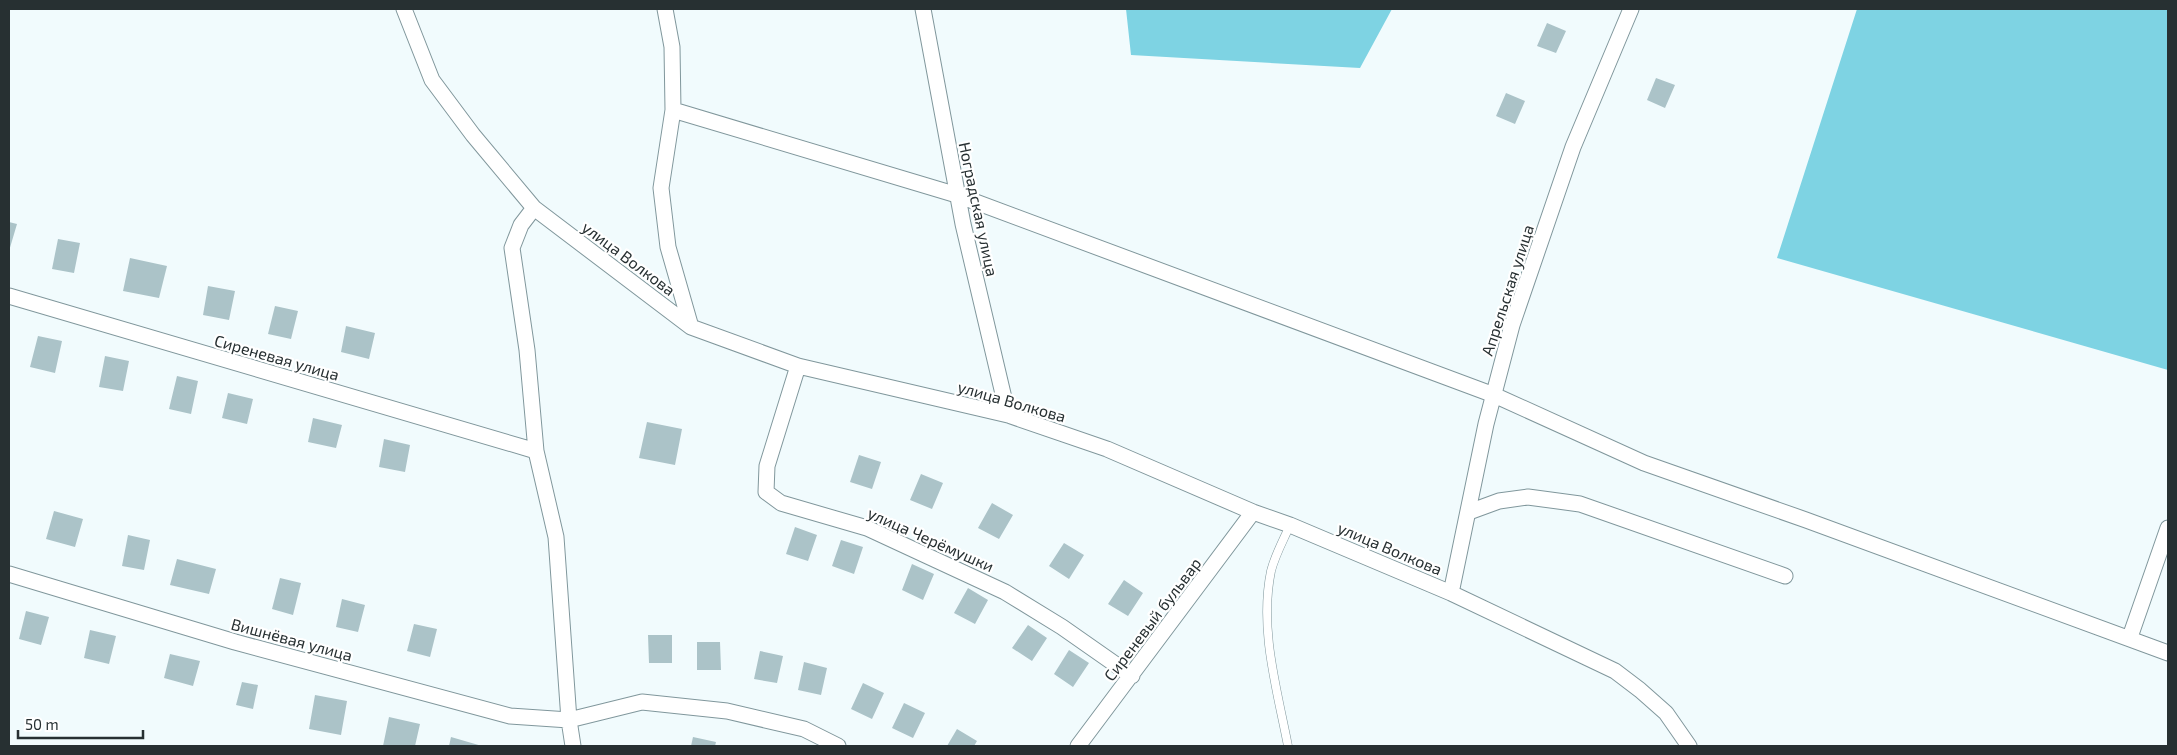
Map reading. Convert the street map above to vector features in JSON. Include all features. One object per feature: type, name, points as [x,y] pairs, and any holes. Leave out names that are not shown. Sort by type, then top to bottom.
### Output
[{"type":"street","name":"улица Волкова","points":[[404,9],[432,80],[473,135],[534,208],[691,327],[798,366],[1008,415],[1107,448],[1253,512],[1290,524],[1451,593],[1615,671],[1640,690],[1666,714],[1689,746]]},
{"type":"street","points":[[664,9],[672,47],[673,110],[660,188],[668,248],[691,327]]},
{"type":"street","name":"Ноградская улица","points":[[923,9],[957,195],[1008,415]]},
{"type":"street","name":"Апрельская улица","points":[[1451,593],[1494,395],[1512,325],[1573,147],[1631,9]]},
{"type":"street","points":[[673,110],[957,195],[1494,395],[1644,463],[2130,637],[2168,653]]},
{"type":"street","points":[[534,208],[521,226],[512,248],[527,350],[536,451],[556,537],[569,720],[573,746]]},
{"type":"street","name":"Сиреневая улица","points":[[9,296],[536,451]]},
{"type":"street","name":"улица Черёмушки","points":[[798,366],[767,466],[766,492],[781,503],[868,528],[1005,592],[1062,627],[1132,676]]},
{"type":"street","points":[[1469,512],[1499,501],[1528,497],[1580,504],[1785,576]]},
{"type":"street","name":"Сиреневый бульвар","points":[[1078,746],[1253,512]]},
{"type":"street","points":[[2130,637],[2168,528]]},
{"type":"street","name":"Вишнёвая улица","points":[[9,574],[235,642],[510,716],[569,720],[642,702],[727,711],[804,730],[838,746]]},
{"type":"lane","points":[[1288,746],[1268,639],[1266,604],[1272,569],[1290,524]]},
{"type":"shaded area","points":[[1126,9],[1392,9],[1360,68],[1131,55]]},
{"type":"shaded area","points":[[1857,9],[2168,9],[2168,370],[1777,258]]},
{"type":"building","points":[[1547,23],[1566,31],[1556,53],[1537,46]]},
{"type":"building","points":[[1656,78],[1675,85],[1665,108],[1647,100]]},
{"type":"building","points":[[1506,93],[1525,101],[1515,124],[1496,116]]},
{"type":"building","points":[[9,222],[17,224],[9,251]]},
{"type":"building","points":[[58,239],[80,243],[74,273],[52,269]]},
{"type":"building","points":[[130,258],[167,266],[159,298],[123,291]]},
{"type":"building","points":[[208,286],[235,291],[229,320],[203,315]]},
{"type":"building","points":[[275,306],[298,311],[291,339],[268,334]]},
{"type":"building","points":[[346,326],[375,333],[369,359],[341,352]]},
{"type":"building","points":[[38,336],[62,341],[55,373],[30,367]]},
{"type":"building","points":[[105,356],[129,361],[123,391],[99,387]]},
{"type":"building","points":[[177,376],[198,381],[191,414],[169,409]]},
{"type":"building","points":[[228,393],[253,399],[247,424],[222,418]]},
{"type":"building","points":[[313,418],[342,425],[336,448],[308,442]]},
{"type":"building","points":[[647,422],[682,429],[675,465],[639,458]]},
{"type":"building","points":[[384,439],[410,445],[405,472],[379,467]]},
{"type":"building","points":[[859,455],[881,462],[872,489],[850,482]]},
{"type":"building","points":[[921,474],[943,483],[932,509],[910,500]]},
{"type":"building","points":[[992,503],[1013,515],[999,539],[978,528]]},
{"type":"building","points":[[54,511],[83,519],[75,547],[46,539]]},
{"type":"building","points":[[795,527],[817,535],[808,561],[786,554]]},
{"type":"building","points":[[128,535],[150,540],[144,570],[122,566]]},
{"type":"building","points":[[841,540],[863,547],[854,574],[832,566]]},
{"type":"building","points":[[1064,543],[1084,555],[1069,579],[1049,566]]},
{"type":"building","points":[[177,559],[216,569],[209,594],[170,585]]},
{"type":"building","points":[[912,564],[934,574],[923,600],[902,590]]},
{"type":"building","points":[[280,578],[301,583],[293,615],[272,609]]},
{"type":"building","points":[[1124,580],[1143,593],[1128,616],[1108,604]]},
{"type":"building","points":[[968,588],[988,600],[975,624],[954,613]]},
{"type":"building","points":[[342,599],[365,605],[358,632],[336,627]]},
{"type":"building","points":[[26,611],[49,617],[41,645],[19,639]]},
{"type":"building","points":[[414,624],[437,629],[430,657],[407,651]]},
{"type":"building","points":[[1028,625],[1047,638],[1032,661],[1012,648]]},
{"type":"building","points":[[90,630],[116,636],[109,664],[84,658]]},
{"type":"building","points":[[648,635],[672,635],[672,663],[649,663]]},
{"type":"building","points":[[697,642],[720,642],[721,670],[697,670]]},
{"type":"building","points":[[1069,650],[1089,663],[1073,687],[1054,674]]},
{"type":"building","points":[[760,651],[783,656],[777,683],[754,679]]},
{"type":"building","points":[[170,654],[200,661],[193,686],[164,678]]},
{"type":"building","points":[[804,662],[827,668],[821,695],[798,690]]},
{"type":"building","points":[[242,682],[258,685],[253,709],[236,705]]},
{"type":"building","points":[[863,683],[884,693],[872,719],[851,709]]},
{"type":"building","points":[[315,695],[347,701],[341,735],[309,729]]},
{"type":"building","points":[[904,703],[925,713],[913,738],[892,728]]},
{"type":"building","points":[[389,717],[420,724],[415,746],[383,746]]},
{"type":"building","points":[[957,729],[977,741],[974,746],[947,746]]},
{"type":"building","points":[[451,737],[482,746],[449,746]]},
{"type":"building","points":[[693,737],[716,742],[715,746],[691,746]]}]
